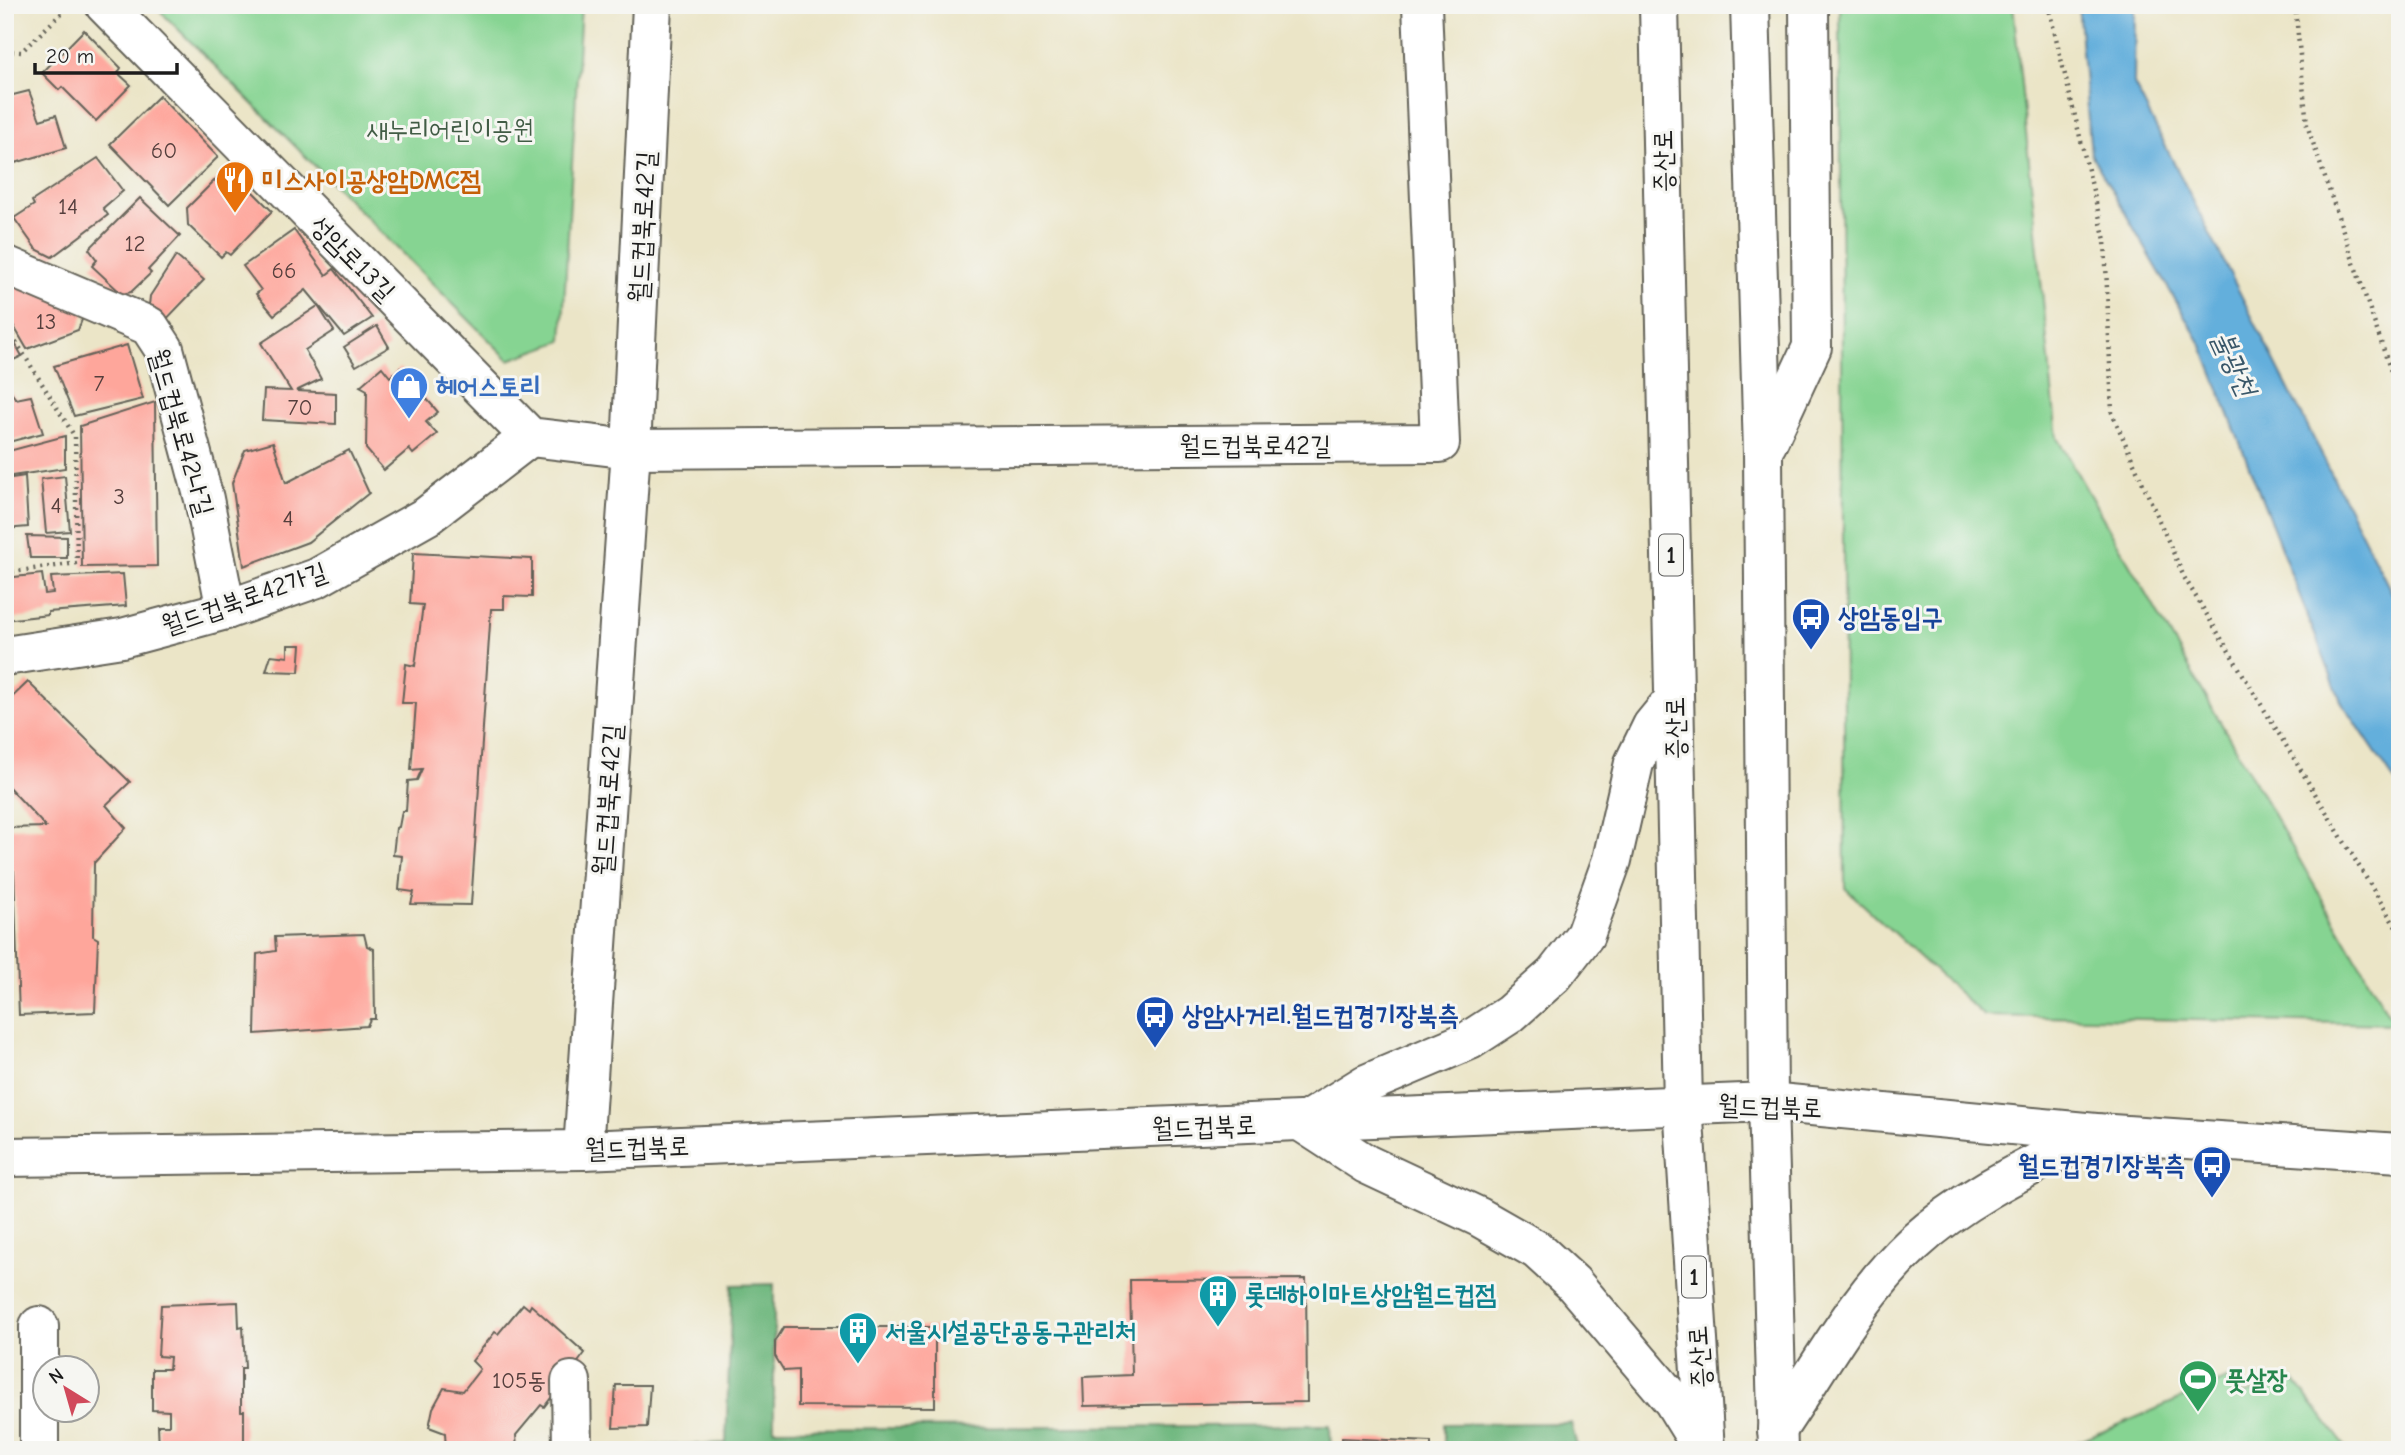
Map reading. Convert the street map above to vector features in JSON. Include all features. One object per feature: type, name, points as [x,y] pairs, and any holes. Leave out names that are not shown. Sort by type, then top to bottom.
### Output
[{"type":"main road","name":"성암로13길","points":[[105,5],[530,437]]},
{"type":"main road","name":"월드컵북로42길","points":[[583,1150],[631,449],[652,5]]},
{"type":"main road","name":"월드컵북로42길","points":[[631,449],[1440,443],[1422,5]]},
{"type":"main road","name":"증산로","points":[[1659,5],[1683,1104],[1704,1450]]},
{"type":"main road","points":[[1750,5],[1763,453],[1768,1102],[1778,1440]]},
{"type":"main road","points":[[1763,453],[1812,347],[1809,5]]},
{"type":"main road","name":"월드컵북로42나길","points":[[5,265],[149,326],[164,349],[204,499],[226,610]]},
{"type":"main road","points":[[530,437],[631,449]]},
{"type":"main road","name":"월드컵북로42가길","points":[[5,656],[122,638],[226,610],[317,578],[427,516],[530,437]]},
{"type":"main road","points":[[1674,699],[1652,726],[1634,763],[1612,860],[1585,934],[1554,975],[1510,1014],[1470,1040],[1366,1084],[1303,1123],[1366,1164],[1479,1217],[1537,1250],[1573,1283],[1673,1401],[1704,1450]]},
{"type":"main road","name":"월드컵북로","points":[[5,1157],[583,1150],[1303,1123],[1768,1102],[2096,1133],[2400,1153]]},
{"type":"main road","points":[[1778,1440],[1866,1296],[1913,1243],[1981,1192],[2096,1133]]},
{"type":"main road","points":[[39,1326],[39,1450]]},
{"type":"main road","points":[[570,1381],[572,1450]]},
{"type":"path","points":[[5,51],[21,52],[69,5]]},
{"type":"path","points":[[2048,5],[2105,240],[2112,413],[2185,577],[2400,934]]},
{"type":"path","points":[[2295,5],[2307,125],[2400,398]]},
{"type":"path","points":[[5,324],[75,437],[77,563],[5,573]]},
{"type":"green space","name":"새누리어린이공원","points":[[154,5],[581,5],[562,341],[509,360]]},
{"type":"green space","points":[[1840,5],[2013,5],[2057,438],[2394,1024],[1984,1016],[1845,888]]},
{"type":"green space","points":[[774,1284],[774,1429],[1330,1425],[1331,1450],[648,1450],[649,1446],[726,1443],[732,1285]]},
{"type":"green space","name":"풋살장","points":[[2234,1376],[2242,1395],[2293,1379],[2348,1450],[2059,1450]]},
{"type":"green space","points":[[1571,1423],[1578,1450],[1444,1450],[1444,1424]]},
{"type":"water","name":"불광천","points":[[2078,5],[2135,5],[2134,84],[2400,609],[2400,789],[2341,701],[2202,346],[2091,154]]},
{"type":"building","points":[[84,30],[121,68],[118,73],[131,85],[96,121],[62,87],[59,90],[42,73]]},
{"type":"building","points":[[29,91],[40,120],[56,115],[66,148],[5,166],[5,97]]},
{"type":"building","points":[[159,96],[218,157],[169,205],[110,144]]},
{"type":"building","points":[[98,158],[123,191],[103,208],[108,215],[52,257],[36,249],[14,218],[34,205],[32,201]]},
{"type":"building","points":[[228,167],[272,211],[230,255],[226,252],[221,257],[188,225],[187,208]]},
{"type":"building","points":[[140,198],[180,236],[148,270],[151,273],[131,292],[122,294],[92,266],[97,260],[89,249]]},
{"type":"building","points":[[294,230],[326,275],[334,269],[372,318],[344,336],[306,290],[274,315],[256,294],[261,290],[243,266]]},
{"type":"building","points":[[176,256],[204,280],[161,325],[149,306],[150,296]]},
{"type":"building","points":[[5,277],[86,309],[78,330],[27,349],[5,311]]},
{"type":"building","points":[[318,306],[334,331],[305,350],[321,379],[296,391],[336,393],[336,424],[262,420],[264,390],[291,391],[261,343]]},
{"type":"building","points":[[377,326],[389,347],[356,366],[344,347]]},
{"type":"building","points":[[12,338],[22,356],[5,364],[5,341]]},
{"type":"building","points":[[127,345],[143,399],[74,416],[54,366]]},
{"type":"building","points":[[382,367],[390,377],[400,368],[438,412],[426,422],[437,434],[413,454],[409,449],[384,470],[366,449],[367,390],[360,386]]},
{"type":"building","points":[[10,391],[16,399],[31,396],[43,433],[5,443],[5,392]]},
{"type":"building","points":[[155,402],[157,566],[82,567],[80,426]]},
{"type":"building","points":[[65,436],[65,468],[5,477],[5,452]]},
{"type":"building","points":[[273,442],[286,483],[349,450],[369,493],[308,542],[244,566],[232,483],[245,450]]},
{"type":"building","points":[[25,476],[28,527],[5,529],[5,479]]},
{"type":"building","points":[[65,476],[70,531],[46,533],[41,479]]},
{"type":"building","points":[[27,536],[67,537],[67,558],[30,558]]},
{"type":"building","points":[[413,553],[532,559],[532,597],[504,596],[504,609],[491,609],[471,905],[411,904],[414,892],[399,890],[402,856],[393,855],[396,828],[399,827],[402,811],[406,811],[408,781],[417,780],[422,769],[411,770],[416,703],[402,703],[406,664],[415,666],[423,605],[410,604]]},
{"type":"building","points":[[42,574],[45,594],[53,593],[51,577],[123,574],[126,606],[48,612],[48,615],[5,620],[5,578]]},
{"type":"building","points":[[288,645],[301,645],[299,672],[266,671],[271,655],[288,657]]},
{"type":"building","points":[[28,682],[130,782],[106,805],[126,828],[94,863],[93,936],[98,939],[95,1012],[19,1015],[14,871],[5,872],[5,828],[46,827],[5,783],[5,704]]},
{"type":"building","points":[[364,934],[367,946],[374,949],[375,1019],[370,1019],[367,1026],[255,1034],[257,954],[276,951],[275,937]]},
{"type":"building","name":"롯데하이마트상암월드컵점","points":[[1306,1279],[1307,1402],[1084,1406],[1083,1377],[1132,1375],[1130,1280]]},
{"type":"building","points":[[238,1302],[239,1327],[243,1326],[245,1368],[241,1368],[244,1450],[159,1450],[158,1425],[169,1425],[169,1411],[152,1410],[152,1369],[169,1369],[170,1357],[158,1356],[161,1305]]},
{"type":"building","points":[[523,1304],[529,1309],[531,1305],[585,1353],[544,1407],[541,1405],[516,1435],[517,1450],[446,1450],[445,1433],[429,1427],[433,1408],[444,1388],[463,1391],[480,1369],[472,1361],[495,1332],[498,1334]]},
{"type":"building","name":"서울시설공단공동구관리처","points":[[784,1327],[935,1327],[935,1407],[798,1406],[798,1370],[784,1371],[775,1356],[775,1342]]},
{"type":"building","points":[[616,1385],[650,1385],[647,1427],[613,1428]]},
{"type":"building","points":[[1342,1438],[1431,1442],[1431,1450],[1342,1450]]},
{"type":"place","name":"미스사이공상암DMC점","points":[[235,214]]},
{"type":"place","name":"헤어스토리","points":[[409,420]]},
{"type":"place","name":"상암동입구","points":[[1811,651]]},
{"type":"place","name":"상암사거리.월드컵경기장북측","points":[[1155,1049]]},
{"type":"place","name":"월드컵경기장북측","points":[[2212,1199]]},
{"type":"place","name":"롯데하이마트상암월드컵점","points":[[1218,1328]]},
{"type":"place","name":"서울시설공단공동구관리처","points":[[858,1365]]},
{"type":"place","name":"풋살장","points":[[2198,1413]]}]
